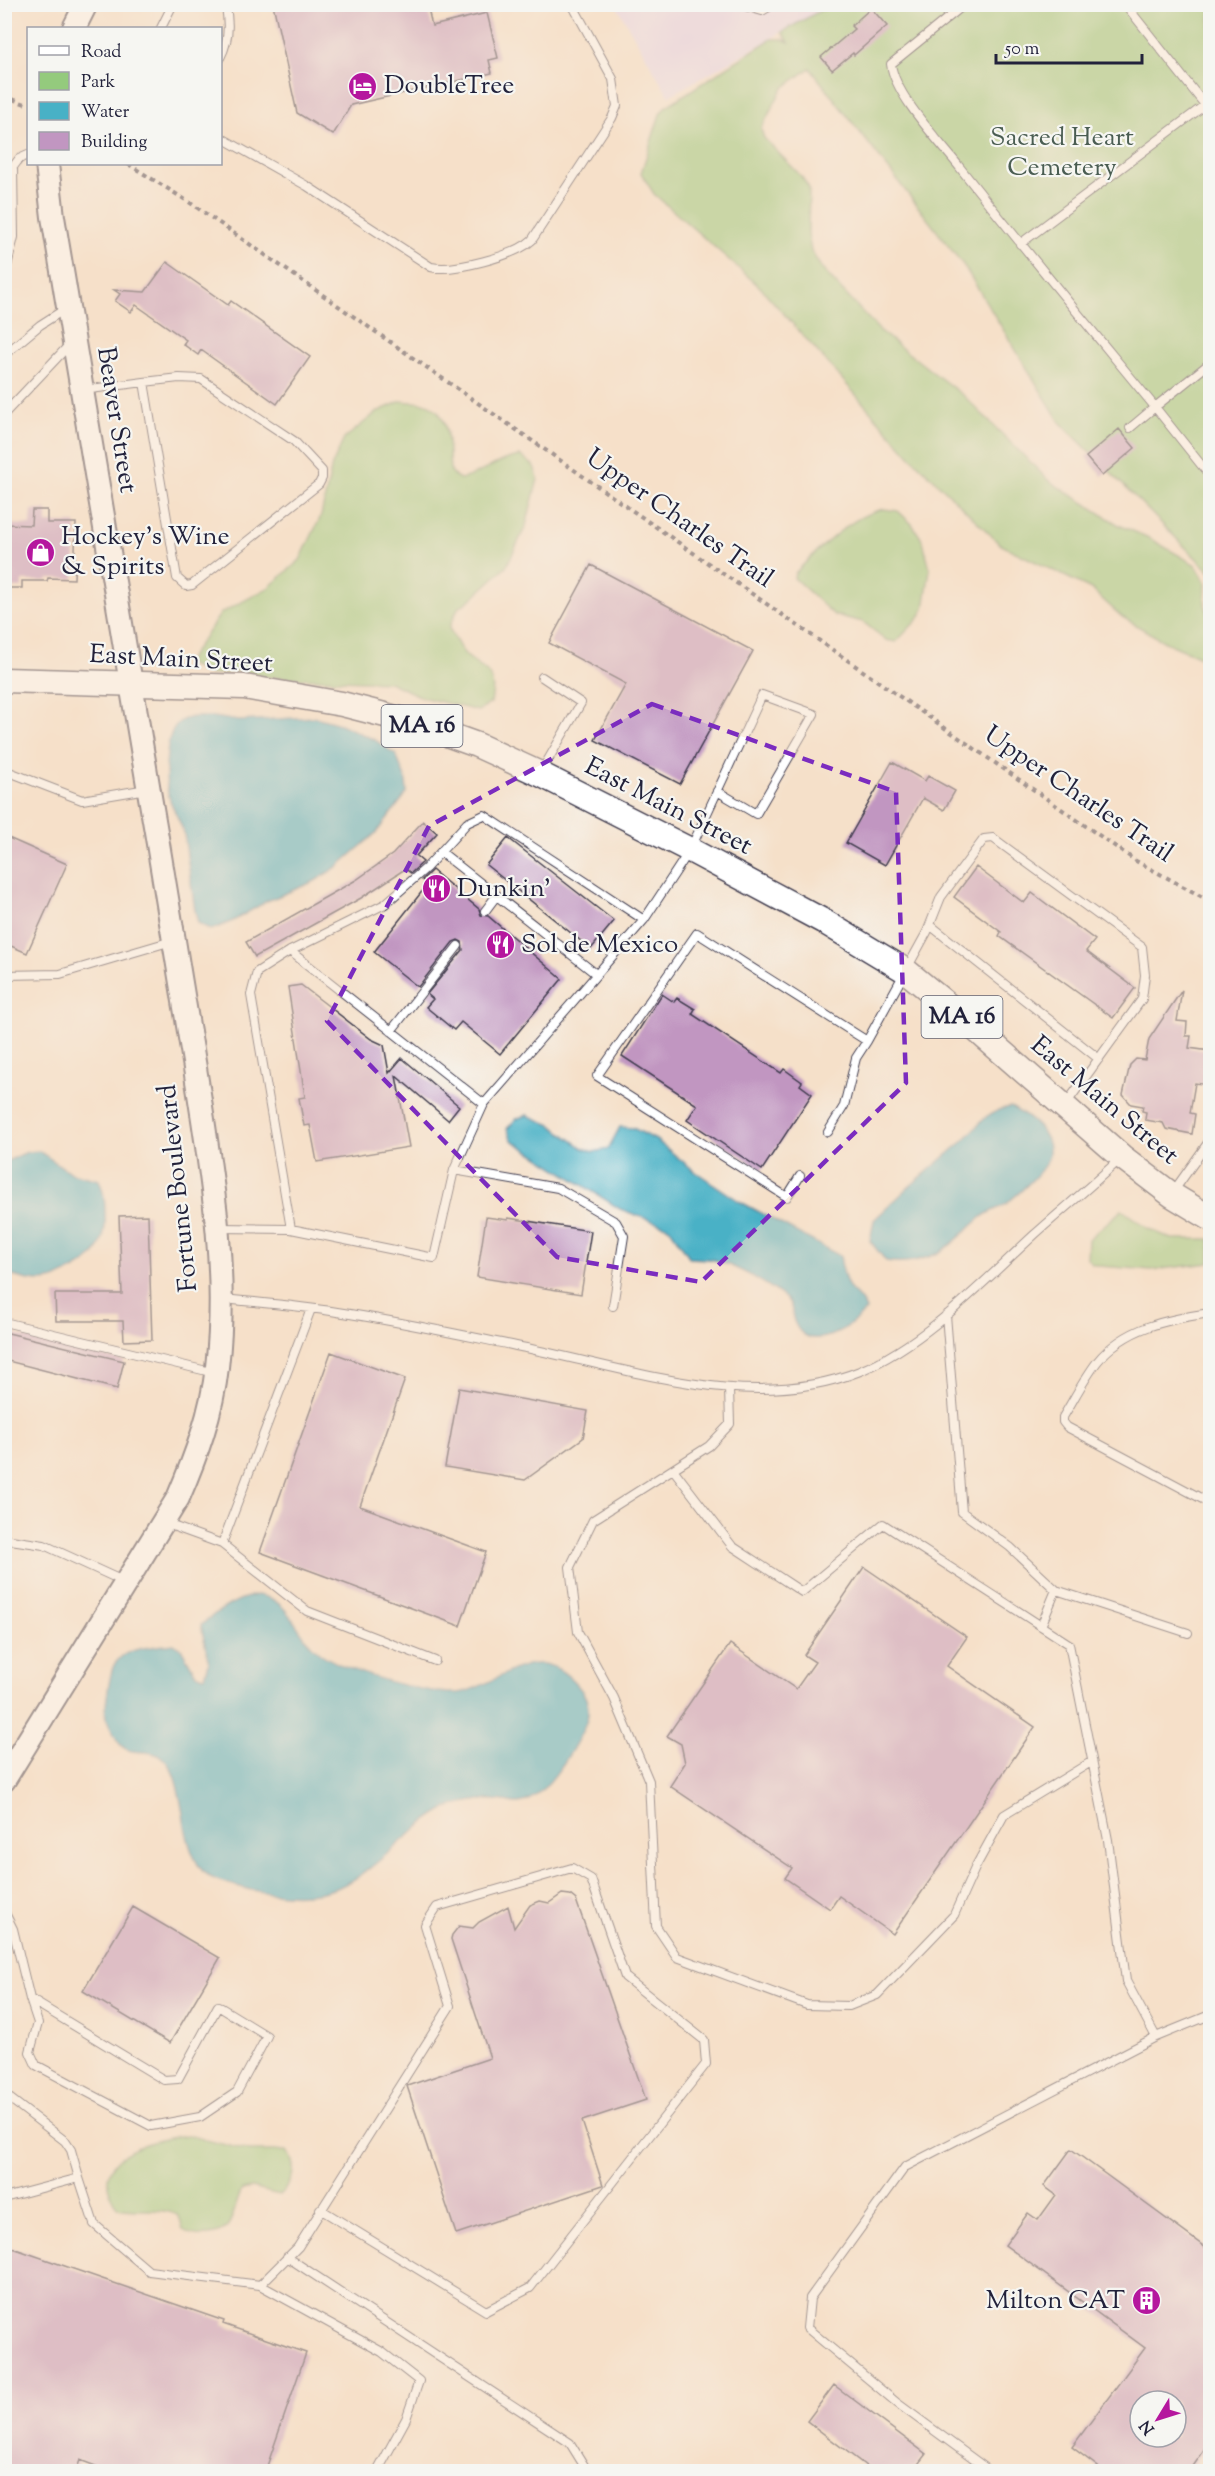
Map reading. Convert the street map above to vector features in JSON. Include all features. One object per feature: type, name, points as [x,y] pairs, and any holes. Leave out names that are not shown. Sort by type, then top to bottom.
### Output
[{"type":"main road","points":[[74,27],[86,4]]},
{"type":"main road","name":"Beaver Street","points":[[47,165],[53,217],[131,685]]},
{"type":"main road","name":"East Main Street","points":[[4,680],[244,687],[342,704],[416,723],[477,745],[540,774],[690,850],[823,921],[906,972],[956,1012],[1122,1157],[1172,1195],[1210,1218]]},
{"type":"main road","name":"Fortune Boulevard","points":[[4,1780],[178,1497],[197,1454],[216,1373],[221,1298],[217,1228],[209,1160],[175,940],[131,685]]},
{"type":"lane","points":[[162,27],[173,4]]},
{"type":"lane","points":[[222,53],[228,37],[229,23],[225,4]]},
{"type":"lane","points":[[222,138],[307,186],[431,267],[447,269],[515,252],[532,240],[612,118],[617,106],[613,79],[572,4]]},
{"type":"lane","points":[[738,4],[762,11],[774,4]]},
{"type":"lane","points":[[965,4],[891,64],[893,77],[909,103],[1020,244],[1210,476]]},
{"type":"lane","points":[[1020,244],[1209,106],[1125,4]]},
{"type":"lane","points":[[4,278],[14,237],[13,167],[19,159],[27,155]]},
{"type":"lane","points":[[4,355],[40,325],[68,307]]},
{"type":"lane","points":[[4,414],[74,340]]},
{"type":"lane","points":[[1130,428],[1210,363]]},
{"type":"lane","points":[[82,391],[144,382],[179,378],[201,379],[294,441],[322,471],[319,484],[192,585],[186,586],[177,578],[144,382]]},
{"type":"lane","points":[[540,774],[581,704],[542,677]]},
{"type":"lane","points":[[217,1228],[291,1229],[434,1258],[454,1170],[484,1104],[644,920],[690,850],[717,791],[762,694],[814,714],[756,814],[717,791]]},
{"type":"lane","points":[[4,770],[82,800],[149,789]]},
{"type":"lane","points":[[291,1229],[251,995],[257,972],[290,951],[385,903],[426,868],[467,823],[484,815],[644,920]]},
{"type":"lane","points":[[828,1131],[844,1106],[855,1058],[906,972],[930,925],[941,897],[984,839],[993,838],[1142,946],[1145,975],[1142,999],[1064,1107]]},
{"type":"lane","points":[[441,852],[596,974]]},
{"type":"lane","points":[[485,911],[497,896]]},
{"type":"lane","points":[[930,925],[1099,1059]]},
{"type":"lane","points":[[800,1176],[787,1197],[597,1076],[697,933],[867,1041]]},
{"type":"lane","points":[[4,975],[60,974],[175,940]]},
{"type":"lane","points":[[391,1031],[458,946]]},
{"type":"lane","points":[[290,951],[484,1104]]},
{"type":"lane","points":[[1172,1195],[1210,1140]]},
{"type":"lane","points":[[221,1298],[338,1312],[518,1346],[697,1384],[729,1388],[789,1388],[860,1371],[900,1349],[946,1315],[1122,1157]]},
{"type":"lane","points":[[454,1170],[558,1188],[616,1222],[624,1236],[613,1306]]},
{"type":"lane","points":[[222,1544],[311,1309]]},
{"type":"lane","points":[[1210,1313],[1184,1317],[1126,1336],[1098,1361],[1063,1417],[1063,1422],[1067,1427],[1210,1503]]},
{"type":"lane","points":[[946,1315],[962,1512],[1010,1547],[1056,1590],[1188,1633]]},
{"type":"lane","points":[[4,1322],[216,1373]]},
{"type":"lane","points":[[729,1388],[730,1424],[709,1446],[593,1520],[570,1567],[578,1632],[614,1698],[649,1780],[656,1926],[677,1958],[807,2005],[849,2006],[877,1995],[954,1915],[976,1866],[1004,1815],[1091,1762]]},
{"type":"lane","points":[[673,1469],[732,1546],[802,1592],[883,1524],[1069,1644],[1108,1840],[1126,1981],[1156,2037]]},
{"type":"lane","points":[[163,1523],[222,1544],[307,1611],[435,1661]]},
{"type":"lane","points":[[4,1539],[44,1545],[126,1583]]},
{"type":"lane","points":[[1041,1626],[1056,1590]]},
{"type":"lane","points":[[260,2285],[298,2247],[320,2209],[450,2006],[425,1925],[437,1907],[572,1868],[591,1879],[625,1977],[704,2040],[706,2064],[530,2288],[486,2311],[320,2209]]},
{"type":"lane","points":[[4,1911],[13,1929],[30,1999],[38,2023],[30,2052],[36,2065],[151,2126],[200,2116],[237,2092],[267,2036],[218,2006],[178,2079],[164,2080],[30,1999]]},
{"type":"lane","points":[[991,2472],[897,2403],[807,2328],[810,2298],[905,2167],[1156,2037],[1210,2014]]},
{"type":"lane","points":[[4,2094],[65,2141],[71,2150],[94,2224],[149,2271],[260,2285],[382,2352],[420,2381],[406,2419],[377,2472]]},
{"type":"lane","points":[[4,2198],[79,2178]]},
{"type":"lane","points":[[287,2257],[570,2443],[588,2472]]},
{"type":"path","points":[[4,96],[27,105]]},
{"type":"path","name":"Upper Charles Trail","points":[[130,165],[189,202],[1136,861],[1210,901]]},
{"type":"highlighted area","points":[[652,704],[896,792],[906,1083],[701,1282],[557,1257],[327,1021],[429,826]]},
{"type":"shaded area","points":[[616,5],[830,5],[669,96]]},
{"type":"green space","name":"Sacred Heart Cemetery","points":[[830,5],[1210,5],[1210,572],[1060,422],[964,266],[810,68],[782,89],[761,129],[764,138],[801,176],[809,188],[808,234],[811,251],[822,269],[881,332],[965,397],[1049,481],[1119,525],[1149,538],[1196,565],[1206,583],[1205,605],[1210,617],[1210,664],[1205,659],[1165,642],[1122,617],[1091,589],[1001,545],[912,458],[760,287],[654,194],[641,173],[660,114],[665,107],[771,39],[782,39],[789,42],[782,32]]},
{"type":"green space","points":[[401,401],[424,403],[439,413],[444,421],[448,441],[450,469],[453,475],[460,479],[505,460],[521,456],[534,466],[538,479],[526,526],[506,567],[458,608],[449,628],[464,653],[491,677],[493,691],[491,703],[478,711],[422,697],[389,682],[267,677],[240,671],[211,675],[186,663],[221,613],[268,588],[300,560],[321,516],[332,465],[344,439],[377,412]]},
{"type":"green space","points":[[884,509],[898,511],[912,524],[923,541],[930,569],[924,609],[918,619],[896,642],[886,640],[863,622],[834,615],[794,578],[795,573],[836,535],[860,518]]},
{"type":"green space","points":[[1122,1210],[1149,1229],[1172,1239],[1210,1239],[1210,1263],[1152,1270],[1092,1264],[1087,1258],[1088,1239]]},
{"type":"green space","points":[[187,2135],[249,2151],[287,2151],[293,2169],[291,2180],[279,2195],[252,2188],[242,2190],[228,2225],[224,2230],[209,2235],[195,2235],[186,2232],[183,2230],[179,2216],[172,2213],[118,2208],[109,2190],[108,2176],[114,2164],[125,2154],[139,2147],[155,2141]]},
{"type":"water","points":[[214,717],[238,721],[315,717],[340,724],[375,740],[396,755],[406,780],[407,793],[376,833],[337,867],[315,881],[267,901],[233,921],[211,930],[198,923],[184,834],[168,792],[166,760],[170,738],[178,723],[190,718]]},
{"type":"water","points":[[1011,1107],[1038,1126],[1047,1139],[1049,1155],[1043,1167],[1006,1204],[985,1215],[938,1253],[908,1262],[886,1261],[870,1241],[874,1220],[961,1143],[987,1116]]},
{"type":"water","points":[[527,1115],[551,1125],[583,1148],[594,1152],[608,1149],[620,1127],[633,1128],[656,1140],[696,1172],[739,1201],[840,1256],[847,1282],[866,1310],[850,1324],[830,1336],[809,1337],[800,1332],[787,1300],[769,1286],[718,1261],[690,1258],[669,1227],[620,1209],[512,1140],[507,1129],[516,1119]]},
{"type":"water","points":[[39,1151],[71,1173],[99,1180],[105,1203],[102,1242],[93,1256],[77,1268],[54,1279],[44,1281],[5,1273],[5,1162],[27,1152]]},
{"type":"water","points":[[257,1595],[278,1603],[292,1618],[304,1637],[330,1660],[358,1672],[405,1685],[458,1693],[483,1685],[524,1666],[550,1665],[564,1672],[582,1691],[588,1707],[586,1724],[556,1774],[547,1785],[528,1800],[518,1803],[482,1800],[448,1808],[424,1823],[366,1871],[340,1886],[311,1894],[293,1895],[254,1891],[215,1879],[201,1869],[190,1847],[173,1773],[167,1763],[154,1753],[132,1751],[120,1744],[106,1718],[108,1692],[114,1664],[127,1653],[147,1647],[174,1644],[182,1650],[196,1674],[205,1676],[209,1663],[201,1625],[227,1606]]},
{"type":"building","name":"DoubleTree","points":[[273,4],[427,4],[432,26],[487,13],[498,58],[489,60],[492,73],[351,105],[333,135],[297,113]]},
{"type":"building","points":[[871,8],[887,26],[854,55],[853,53],[832,70],[821,57],[854,29],[851,26]]},
{"type":"building","points":[[167,262],[228,305],[231,301],[310,357],[277,404],[201,350],[198,355],[183,344],[186,340],[136,305],[131,312],[115,301],[120,294],[114,290],[145,292]]},
{"type":"building","points":[[1119,429],[1135,448],[1102,476],[1086,457]]},
{"type":"building","name":"Hockey's Wine & Spirits","points":[[32,510],[47,510],[47,523],[76,523],[74,579],[48,578],[47,581],[22,581],[22,588],[7,588],[7,580],[4,579],[4,524],[31,525]]},
{"type":"building","points":[[591,565],[753,651],[680,784],[595,740],[626,684],[549,643]]},
{"type":"building","points":[[892,762],[925,781],[928,776],[955,791],[944,810],[923,798],[885,865],[846,843]]},
{"type":"building","points":[[423,821],[437,833],[416,856],[423,862],[411,873],[405,869],[361,898],[255,957],[246,942],[356,880],[393,854]]},
{"type":"building","points":[[4,836],[67,864],[27,953],[4,943]]},
{"type":"building","points":[[508,838],[614,921],[591,949],[486,865]]},
{"type":"building","points":[[976,867],[1024,903],[1032,893],[1095,940],[1086,951],[1135,988],[1113,1018],[999,936],[1001,932],[954,897]]},
{"type":"building","points":[[432,870],[479,909],[481,915],[488,916],[562,979],[500,1054],[461,1022],[454,1030],[426,1007],[433,999],[427,994],[463,950],[462,942],[458,940],[453,942],[418,987],[374,952],[428,884],[422,880]]},
{"type":"building","points":[[301,985],[371,1039],[384,1045],[389,1073],[402,1058],[459,1106],[448,1120],[396,1076],[409,1147],[317,1162],[310,1125],[304,1126],[299,1098],[305,1097],[288,987]]},
{"type":"building","points":[[1182,990],[1177,1021],[1187,1022],[1186,1036],[1191,1036],[1189,1048],[1210,1051],[1209,1085],[1195,1083],[1190,1113],[1195,1114],[1192,1134],[1166,1129],[1163,1123],[1145,1120],[1146,1112],[1142,1111],[1143,1106],[1131,1104],[1123,1095],[1130,1065],[1136,1059],[1145,1060],[1149,1039]]},
{"type":"building","points":[[662,994],[674,1002],[677,998],[695,1009],[692,1014],[781,1073],[784,1069],[802,1082],[800,1085],[812,1094],[762,1170],[687,1120],[697,1105],[622,1056]]},
{"type":"building","points":[[148,1215],[152,1340],[124,1341],[123,1321],[56,1321],[55,1294],[122,1294],[119,1216]]},
{"type":"building","points":[[486,1217],[508,1220],[508,1218],[591,1231],[581,1294],[477,1277]]},
{"type":"building","points":[[4,1332],[124,1361],[117,1389],[4,1360]]},
{"type":"building","points":[[331,1352],[405,1379],[360,1506],[486,1552],[460,1626],[260,1552]]},
{"type":"building","points":[[459,1388],[588,1411],[583,1438],[525,1480],[445,1467]]},
{"type":"building","points":[[864,1567],[967,1637],[947,1666],[1035,1727],[893,1934],[839,1896],[830,1909],[785,1878],[792,1868],[670,1786],[685,1763],[681,1744],[667,1736],[730,1644],[796,1689],[815,1662],[804,1655]]},
{"type":"building","points":[[562,1894],[570,1895],[576,1900],[646,2100],[582,2121],[603,2185],[456,2234],[407,2086],[490,2058],[451,1939],[452,1935],[459,1926],[473,1928],[479,1922],[508,1906],[514,1928],[530,1905],[540,1901],[549,1903]]},
{"type":"building","points":[[133,1907],[220,1958],[170,2043],[83,1991]]},
{"type":"building","name":"Milton CAT","points":[[1071,2149],[1210,2251],[1210,2442],[1189,2472],[1105,2472],[1072,2447],[1145,2348],[1005,2245],[1028,2213],[1038,2220],[1056,2195],[1044,2186]]},
{"type":"building","points":[[4,2245],[224,2321],[223,2324],[306,2353],[265,2472],[111,2472],[80,2460],[76,2472],[4,2472]]},
{"type":"building","points":[[834,2385],[926,2454],[912,2472],[874,2472],[807,2421]]},
{"type":"place","name":"DoubleTree","points":[[363,86]]},
{"type":"place","name":"Hockey's Wine & Spirits","points":[[40,552]]},
{"type":"place","name":"Dunkin'","points":[[436,889]]},
{"type":"place","name":"Sol de Mexico","points":[[500,945]]},
{"type":"place","name":"Milton CAT","points":[[1146,2301]]}]
